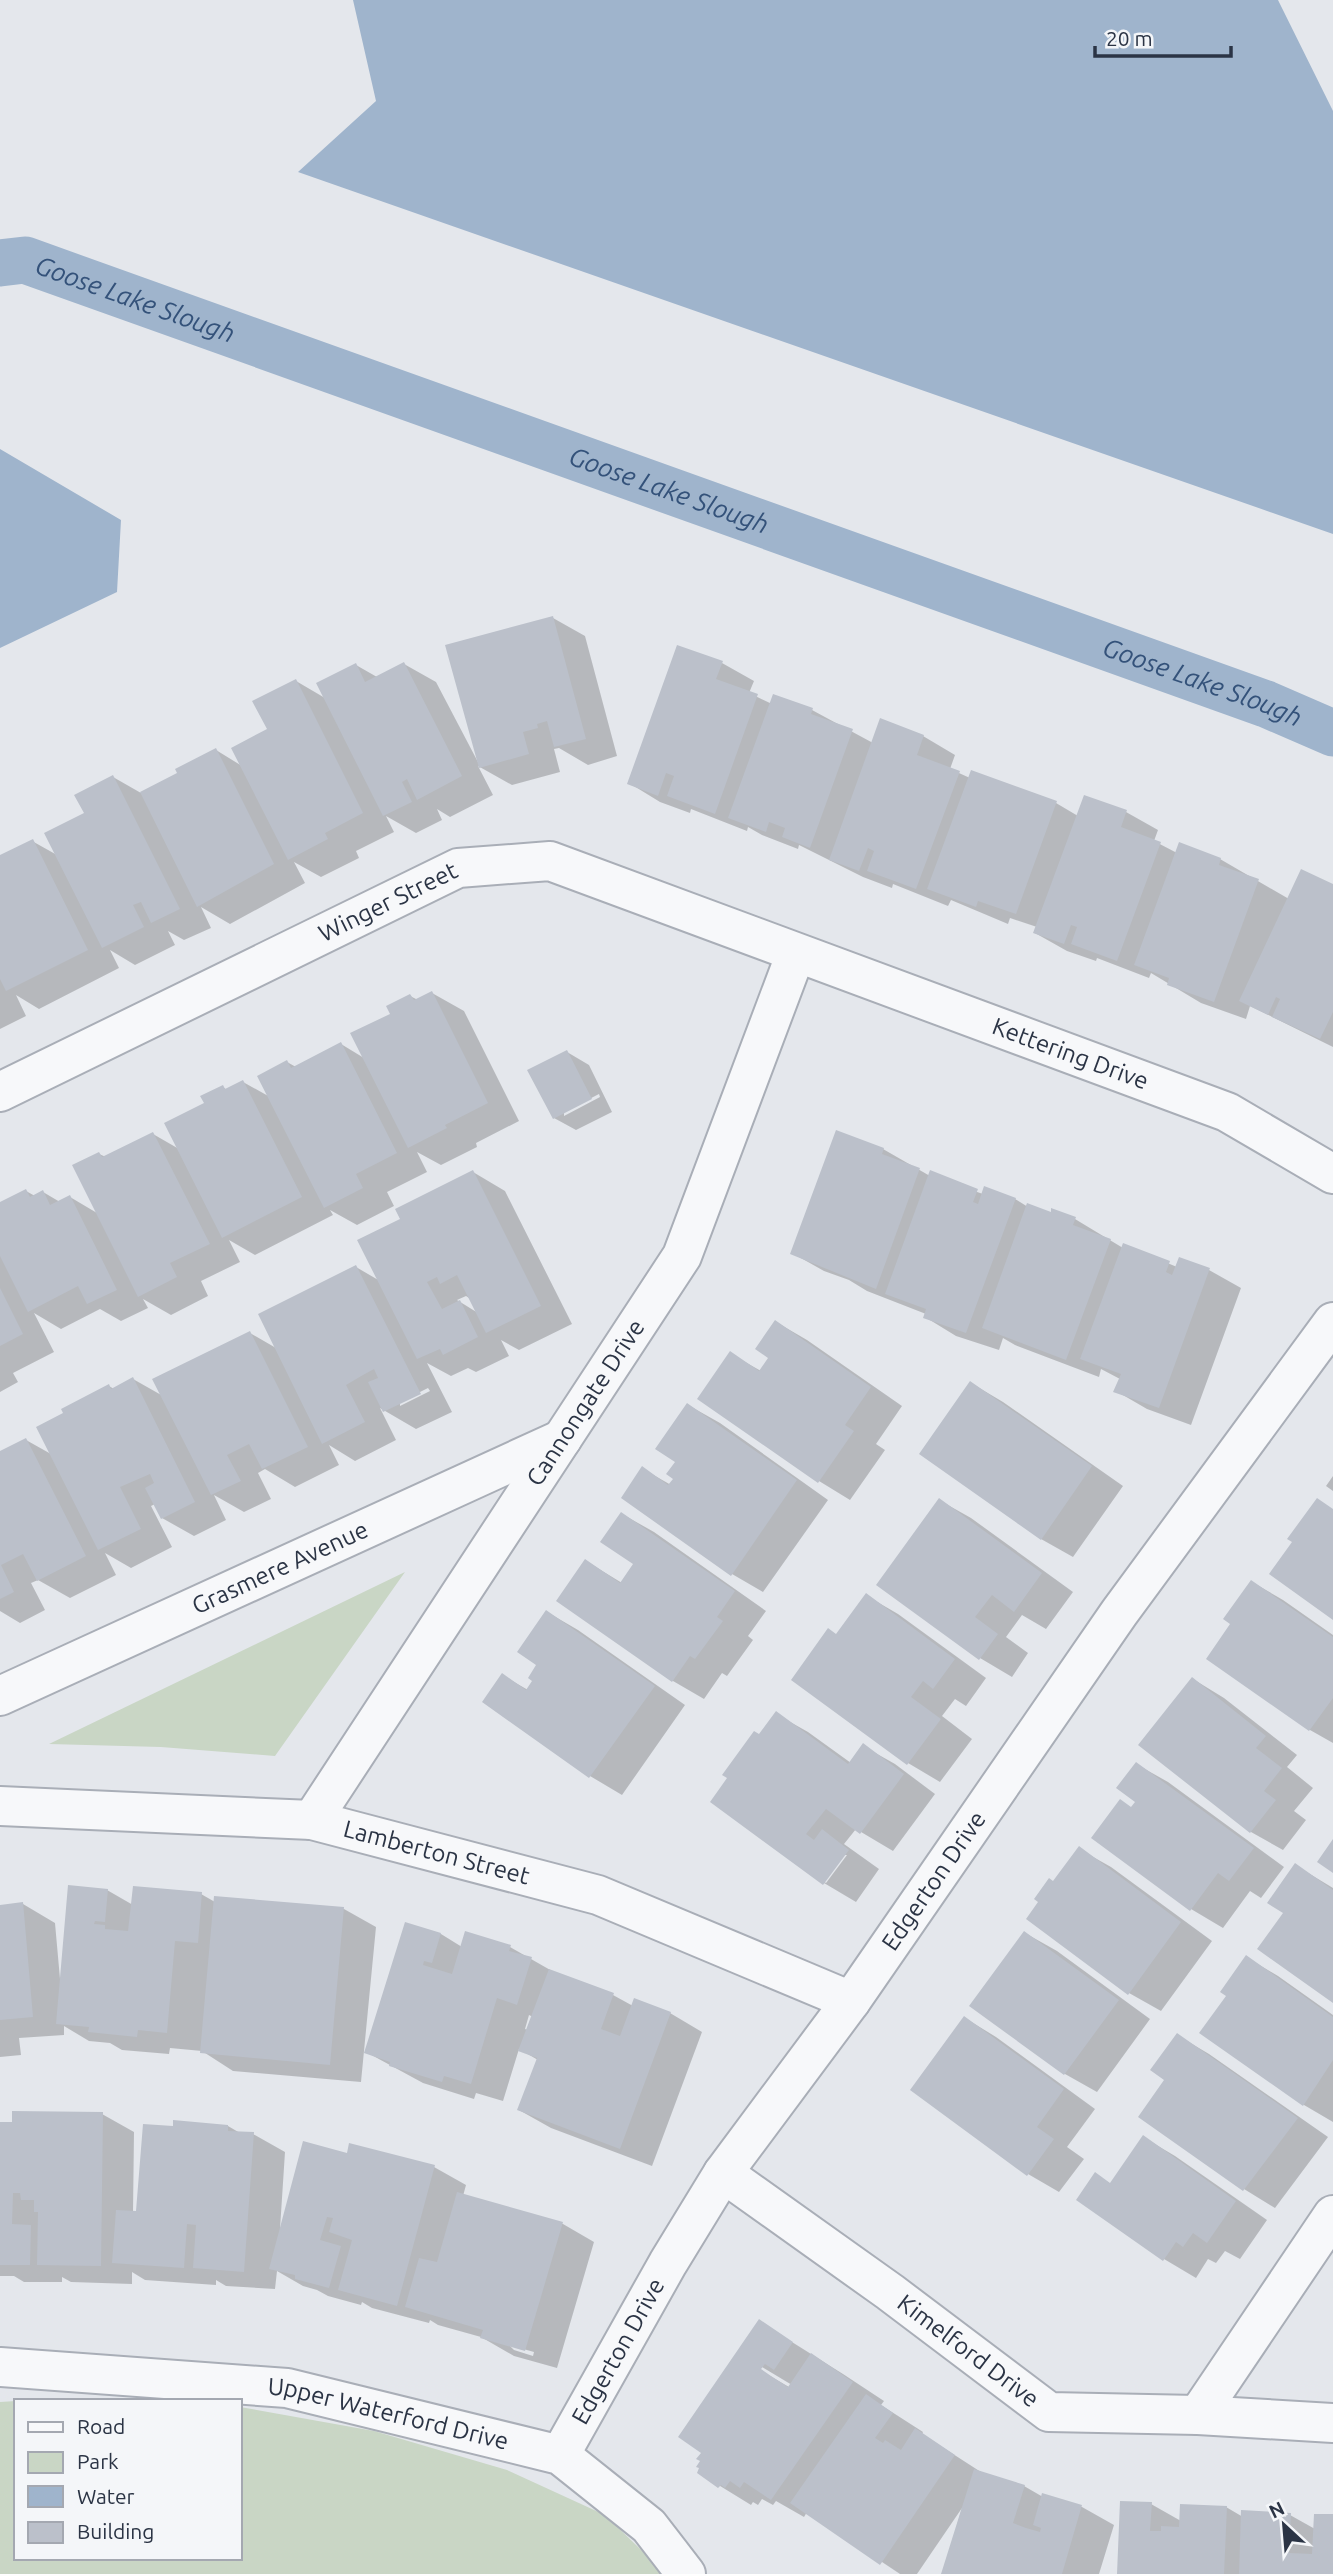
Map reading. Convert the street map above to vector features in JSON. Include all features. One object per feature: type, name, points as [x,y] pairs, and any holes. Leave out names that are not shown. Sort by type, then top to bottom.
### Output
[{"type":"street","name":"Winger Street","points":[[0,1092],[458,868],[550,861],[796,953]]},
{"type":"street","name":"Kettering Drive","points":[[796,953],[1227,1112],[1333,1174]]},
{"type":"street","name":"Cannongate Drive","points":[[312,1820],[682,1256],[796,953]]},
{"type":"street","name":"Edgerton Drive","points":[[560,2455],[668,2263],[723,2173],[851,2001],[1119,1613],[1333,1322]]},
{"type":"street","name":"Grasmere Avenue","points":[[0,1696],[562,1439]]},
{"type":"street","name":"Lamberton Street","points":[[0,1806],[312,1820],[598,1895],[851,2001]]},
{"type":"street","name":"Kimelford Drive","points":[[723,2173],[890,2292],[1049,2412],[1198,2415],[1333,2423]]},
{"type":"street","points":[[1198,2415],[1333,2215]]},
{"type":"street","name":"Upper Waterford Drive","points":[[0,2367],[287,2388],[560,2455],[649,2526],[686,2574]]},
{"type":"green space","points":[[405,1572],[275,1756],[161,1747],[49,1744]]},
{"type":"green space","points":[[14,2401],[14,2560],[242,2560],[242,2407],[374,2431],[507,2470],[605,2515],[666,2574],[0,2574],[0,2402]]},
{"type":"water","points":[[353,0],[1278,0],[1333,111],[1333,534],[298,172],[376,101]]},
{"type":"water","points":[[0,449],[121,520],[117,592],[0,648]]},
{"type":"building","points":[[553,616],[586,739],[554,747],[547,721],[537,724],[538,728],[523,732],[529,754],[479,768],[445,645]]},
{"type":"building","points":[[677,645],[723,661],[716,679],[758,694],[715,814],[667,796],[674,776],[666,773],[658,796],[627,784]]},
{"type":"building","points":[[404,662],[462,776],[417,800],[407,779],[402,782],[412,802],[383,816],[316,683],[356,663],[365,682]]},
{"type":"building","points":[[296,679],[363,813],[325,833],[328,839],[288,860],[231,748],[267,729],[252,701]]},
{"type":"building","points":[[773,694],[813,708],[811,714],[853,729],[810,848],[782,837],[785,828],[769,822],[766,832],[728,818]]},
{"type":"building","points":[[880,718],[924,735],[917,755],[960,771],[916,889],[867,871],[874,851],[868,848],[859,871],[829,860]]},
{"type":"building","points":[[216,748],[274,864],[197,907],[140,792],[177,773],[175,769]]},
{"type":"building","points":[[971,770],[1057,801],[1016,914],[978,901],[976,907],[927,889]]},
{"type":"building","points":[[113,775],[180,909],[151,923],[141,902],[133,905],[144,927],[102,948],[44,833],[84,813],[74,795]]},
{"type":"building","points":[[1084,795],[1127,810],[1121,827],[1161,842],[1117,961],[1071,944],[1077,927],[1071,925],[1064,944],[1033,933]]},
{"type":"building","points":[[33,839],[88,950],[6,991],[0,979],[0,855]]},
{"type":"building","points":[[1179,842],[1221,858],[1219,865],[1259,879],[1214,1002],[1167,985],[1169,978],[1134,965]]},
{"type":"building","points":[[1301,869],[1333,884],[1333,1012],[1320,1039],[1272,1017],[1280,999],[1276,997],[1268,1015],[1239,1001]]},
{"type":"building","points":[[432,991],[488,1103],[408,1148],[350,1033],[390,1014],[386,1006],[410,994],[414,1000]]},
{"type":"building","points":[[341,1042],[397,1153],[356,1174],[363,1188],[324,1208],[257,1076],[287,1060],[291,1068]]},
{"type":"building","points":[[567,1050],[592,1099],[553,1119],[527,1070]]},
{"type":"building","points":[[243,1080],[302,1197],[222,1238],[164,1123],[204,1103],[200,1096],[223,1085],[225,1089]]},
{"type":"building","points":[[836,1130],[884,1148],[882,1154],[920,1168],[876,1289],[790,1254]]},
{"type":"building","points":[[153,1132],[210,1244],[170,1263],[177,1277],[138,1297],[72,1165],[99,1152],[102,1157]]},
{"type":"building","points":[[473,1170],[541,1306],[486,1333],[457,1275],[440,1284],[437,1277],[427,1282],[442,1309],[460,1300],[478,1337],[443,1355],[440,1349],[417,1359],[357,1240],[400,1219],[395,1209]]},
{"type":"building","points":[[930,1170],[978,1189],[973,1202],[978,1204],[984,1186],[1016,1198],[966,1333],[923,1318],[926,1309],[885,1294]]},
{"type":"building","points":[[26,1189],[30,1197],[43,1190],[50,1205],[70,1195],[117,1290],[87,1304],[78,1286],[28,1312],[0,1256],[0,1202]]},
{"type":"building","points":[[1027,1203],[1076,1217],[1073,1225],[1111,1239],[1066,1360],[982,1328]]},
{"type":"building","points":[[1123,1243],[1170,1261],[1166,1272],[1172,1275],[1179,1257],[1210,1268],[1159,1408],[1113,1392],[1121,1374],[1080,1359]]},
{"type":"building","points":[[356,1265],[421,1394],[383,1412],[368,1382],[378,1378],[374,1369],[346,1385],[365,1422],[322,1444],[258,1314]]},
{"type":"building","points":[[0,1288],[23,1334],[0,1346]]},
{"type":"building","points":[[775,1320],[871,1387],[845,1425],[854,1431],[818,1483],[697,1399],[730,1351],[759,1371],[768,1358],[755,1349]]},
{"type":"building","points":[[250,1331],[308,1447],[262,1469],[249,1444],[227,1455],[241,1481],[211,1495],[152,1379]]},
{"type":"building","points":[[133,1377],[195,1502],[161,1519],[145,1488],[154,1483],[150,1474],[120,1487],[141,1529],[98,1550],[36,1427],[63,1413],[61,1409],[109,1384],[111,1389]]},
{"type":"building","points":[[970,1381],[1092,1466],[1041,1540],[919,1454]]},
{"type":"building","points":[[687,1403],[797,1480],[731,1576],[621,1498],[642,1466],[668,1485],[673,1479],[666,1474],[675,1462],[655,1449]]},
{"type":"building","points":[[26,1438],[86,1556],[37,1581],[23,1554],[1,1565],[14,1592],[0,1599],[0,1451]]},
{"type":"building","points":[[939,1498],[1042,1573],[1014,1612],[992,1595],[975,1617],[998,1634],[979,1660],[876,1585]]},
{"type":"building","points":[[1317,1498],[1333,1509],[1333,1620],[1269,1574],[1292,1542],[1287,1539]]},
{"type":"building","points":[[621,1512],[735,1591],[717,1617],[723,1621],[695,1659],[690,1656],[672,1682],[556,1601],[585,1559],[620,1583],[633,1564],[600,1542]]},
{"type":"building","points":[[1251,1580],[1333,1637],[1333,1698],[1309,1731],[1206,1659],[1230,1624],[1223,1619]]},
{"type":"building","points":[[866,1593],[955,1659],[933,1689],[923,1681],[911,1697],[941,1719],[907,1765],[791,1680],[828,1628],[836,1634]]},
{"type":"building","points":[[546,1610],[655,1686],[589,1778],[482,1702],[502,1673],[526,1690],[532,1681],[528,1678],[536,1665],[517,1652]]},
{"type":"building","points":[[1192,1677],[1266,1736],[1256,1748],[1282,1768],[1264,1791],[1276,1800],[1250,1833],[1138,1745]]},
{"type":"building","points":[[776,1711],[848,1764],[863,1743],[904,1774],[860,1834],[826,1809],[806,1834],[814,1840],[822,1829],[849,1850],[823,1885],[710,1802],[727,1778],[722,1775],[754,1731],[759,1734]]},
{"type":"building","points":[[1136,1762],[1254,1848],[1229,1881],[1218,1873],[1190,1911],[1091,1838],[1120,1799],[1131,1807],[1135,1802],[1116,1788]]},
{"type":"building","points":[[1333,1839],[1333,1873],[1317,1862]]},
{"type":"building","points":[[1079,1846],[1181,1922],[1128,1995],[1026,1919],[1038,1902],[1034,1899],[1049,1878],[1053,1881]]},
{"type":"building","points":[[1295,1863],[1333,1890],[1333,2003],[1257,1949],[1283,1913],[1267,1903]]},
{"type":"building","points":[[68,1885],[108,1889],[105,1922],[95,1921],[94,1924],[105,1925],[105,1929],[128,1931],[133,1886],[202,1892],[198,1943],[175,1941],[167,2033],[138,2030],[137,2037],[88,2032],[89,2027],[56,2024]]},
{"type":"building","points":[[214,1896],[344,1907],[330,2065],[200,2053]]},
{"type":"building","points":[[23,1902],[33,2017],[0,2020],[0,1905]]},
{"type":"building","points":[[405,1922],[441,1933],[432,1963],[424,1961],[423,1965],[452,1974],[465,1931],[511,1945],[509,1951],[532,1957],[517,2005],[497,1998],[471,2084],[444,2076],[442,2082],[389,2066],[390,2062],[364,2053]]},
{"type":"building","points":[[1024,1931],[1119,2000],[1064,2075],[969,2006]]},
{"type":"building","points":[[1246,1955],[1333,2017],[1333,2060],[1303,2106],[1199,2033],[1226,1996],[1220,1992]]},
{"type":"building","points":[[549,1969],[614,1993],[601,2029],[620,2036],[634,1998],[671,2012],[620,2149],[517,2110],[537,2058],[518,2051]]},
{"type":"building","points":[[964,2016],[1064,2089],[1037,2127],[1054,2139],[1027,2176],[910,2090]]},
{"type":"building","points":[[1177,2033],[1298,2118],[1243,2191],[1138,2117],[1164,2080],[1150,2070]]},
{"type":"building","points":[[12,2111],[103,2112],[101,2266],[37,2265],[38,2212],[34,2212],[34,2200],[21,2200],[20,2193],[13,2193],[12,2224],[31,2225],[30,2265],[0,2265],[0,2122],[12,2122]]},
{"type":"building","points":[[173,2120],[228,2125],[228,2131],[254,2132],[244,2272],[193,2268],[196,2225],[187,2224],[184,2268],[112,2263],[116,2210],[136,2211],[143,2124],[173,2126]]},
{"type":"building","points":[[1143,2135],[1236,2201],[1207,2243],[1193,2233],[1183,2247],[1176,2242],[1163,2261],[1076,2200],[1095,2172],[1110,2183]]},
{"type":"building","points":[[303,2141],[347,2153],[349,2143],[435,2165],[397,2306],[338,2290],[352,2240],[329,2232],[333,2218],[327,2217],[320,2240],[341,2246],[329,2288],[295,2279],[295,2275],[269,2269]]},
{"type":"building","points":[[457,2192],[563,2222],[525,2351],[480,2338],[483,2330],[405,2307],[419,2258],[437,2262]]},
{"type":"building","points":[[759,2319],[793,2342],[774,2370],[765,2364],[761,2369],[771,2376],[788,2387],[811,2353],[853,2382],[771,2500],[744,2482],[740,2488],[730,2481],[725,2488],[721,2485],[718,2488],[697,2473],[699,2468],[696,2467],[700,2461],[696,2459],[701,2453],[678,2437]]},
{"type":"building","points":[[866,2394],[893,2413],[875,2438],[883,2443],[885,2440],[901,2450],[915,2428],[955,2455],[880,2565],[790,2503]]},
{"type":"building","points":[[974,2469],[1025,2485],[1013,2523],[1026,2528],[1040,2532],[1041,2528],[1033,2525],[1042,2493],[1082,2505],[1062,2574],[941,2574]]},
{"type":"building","points":[[1120,2501],[1152,2502],[1150,2531],[1161,2531],[1161,2526],[1179,2527],[1180,2504],[1227,2506],[1224,2574],[1117,2574]]},
{"type":"building","points":[[1241,2510],[1291,2513],[1289,2553],[1312,2554],[1314,2514],[1333,2514],[1333,2574],[1239,2574]]},
{"type":"waterway","name":"Goose Lake Slough","points":[[0,263],[25,260],[1266,704],[1333,733]]}]
